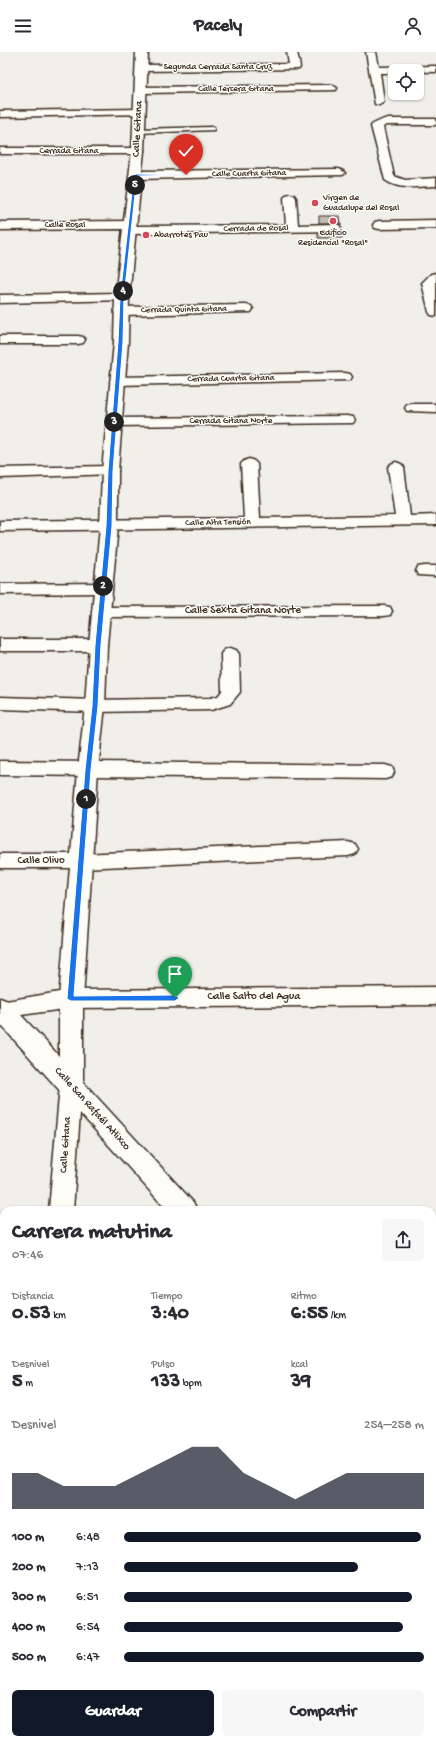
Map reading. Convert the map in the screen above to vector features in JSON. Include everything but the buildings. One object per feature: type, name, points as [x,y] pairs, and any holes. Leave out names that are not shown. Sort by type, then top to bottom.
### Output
[{"type":"street","name":"Segunda Cerrada Santa Cruz","points":[[141,60],[295,67],[292,52]]},
{"type":"street","points":[[371,52],[379,102]]},
{"type":"street","name":"Calle Gitana","points":[[61,1206],[71,1085],[71,999],[88,770],[95,706],[98,645],[109,526],[110,471],[122,304],[138,151],[138,100],[141,60]]},
{"type":"street","points":[[375,70],[436,69]]},
{"type":"street","name":"Calle Tercera Gitana","points":[[0,114],[138,100],[332,88]]},
{"type":"street","points":[[436,122],[384,122],[379,123],[377,126],[389,178],[393,182],[436,182]]},
{"type":"street","name":"Cerrada Gitana","points":[[0,151],[138,151]]},
{"type":"street","name":"Calle Cuarta Gitana","points":[[136,175],[339,173]]},
{"type":"street","points":[[290,198],[292,228]]},
{"type":"street","points":[[379,225],[436,224]]},
{"type":"street","name":"Calle Rosal","points":[[0,226],[130,227]]},
{"type":"street","name":"Cerrada de Rosal","points":[[130,227],[335,228]]},
{"type":"street","points":[[436,278],[428,283],[436,312]]},
{"type":"street","name":"Cerrada Quinta Gitana","points":[[0,299],[246,309]]},
{"type":"street","points":[[0,340],[78,340]]},
{"type":"street","name":"Cerrada Cuarta Gitana","points":[[117,381],[345,377]]},
{"type":"street","points":[[412,408],[436,408]]},
{"type":"street","name":"Cerrada Gitana Norte","points":[[114,422],[348,420]]},
{"type":"street","points":[[249,464],[252,523]]},
{"type":"street","points":[[396,467],[403,521]]},
{"type":"street","points":[[0,473],[110,471]]},
{"type":"street","name":"Calle Alta Tensión","points":[[0,526],[109,526],[436,520]]},
{"type":"street","points":[[0,589],[103,588]]},
{"type":"street","name":"Calle Sexta Gitana Norte","points":[[102,612],[384,611]]},
{"type":"street","points":[[0,644],[98,645]]},
{"type":"street","points":[[0,703],[95,706],[211,704],[224,700],[231,692],[230,654]]},
{"type":"street","points":[[0,768],[385,772]]},
{"type":"street","name":"Calle Olivo","points":[[0,861],[81,861],[348,849]]},
{"type":"street","name":"Calle Salto del Agua","points":[[1,1009],[71,999],[436,996]]},
{"type":"street","name":"Calle San Rafaél Atlixco","points":[[1,1009],[180,1206]]},
{"type":"lane","points":[[138,131],[212,130]]},
{"type":"place","name":"Virgen de Guadalupe del Rosal","points":[[315,203]]},
{"type":"place","name":"Edificio Residencial \"Rosal\"","points":[[333,221]]},
{"type":"place","name":"Abarrotes Pau","points":[[146,235]]},
{"type":"route","points":[[175,998],[71,999],[88,770],[95,706],[98,645],[109,526],[110,471],[121,342],[122,297],[136,175],[186,175]]}]
